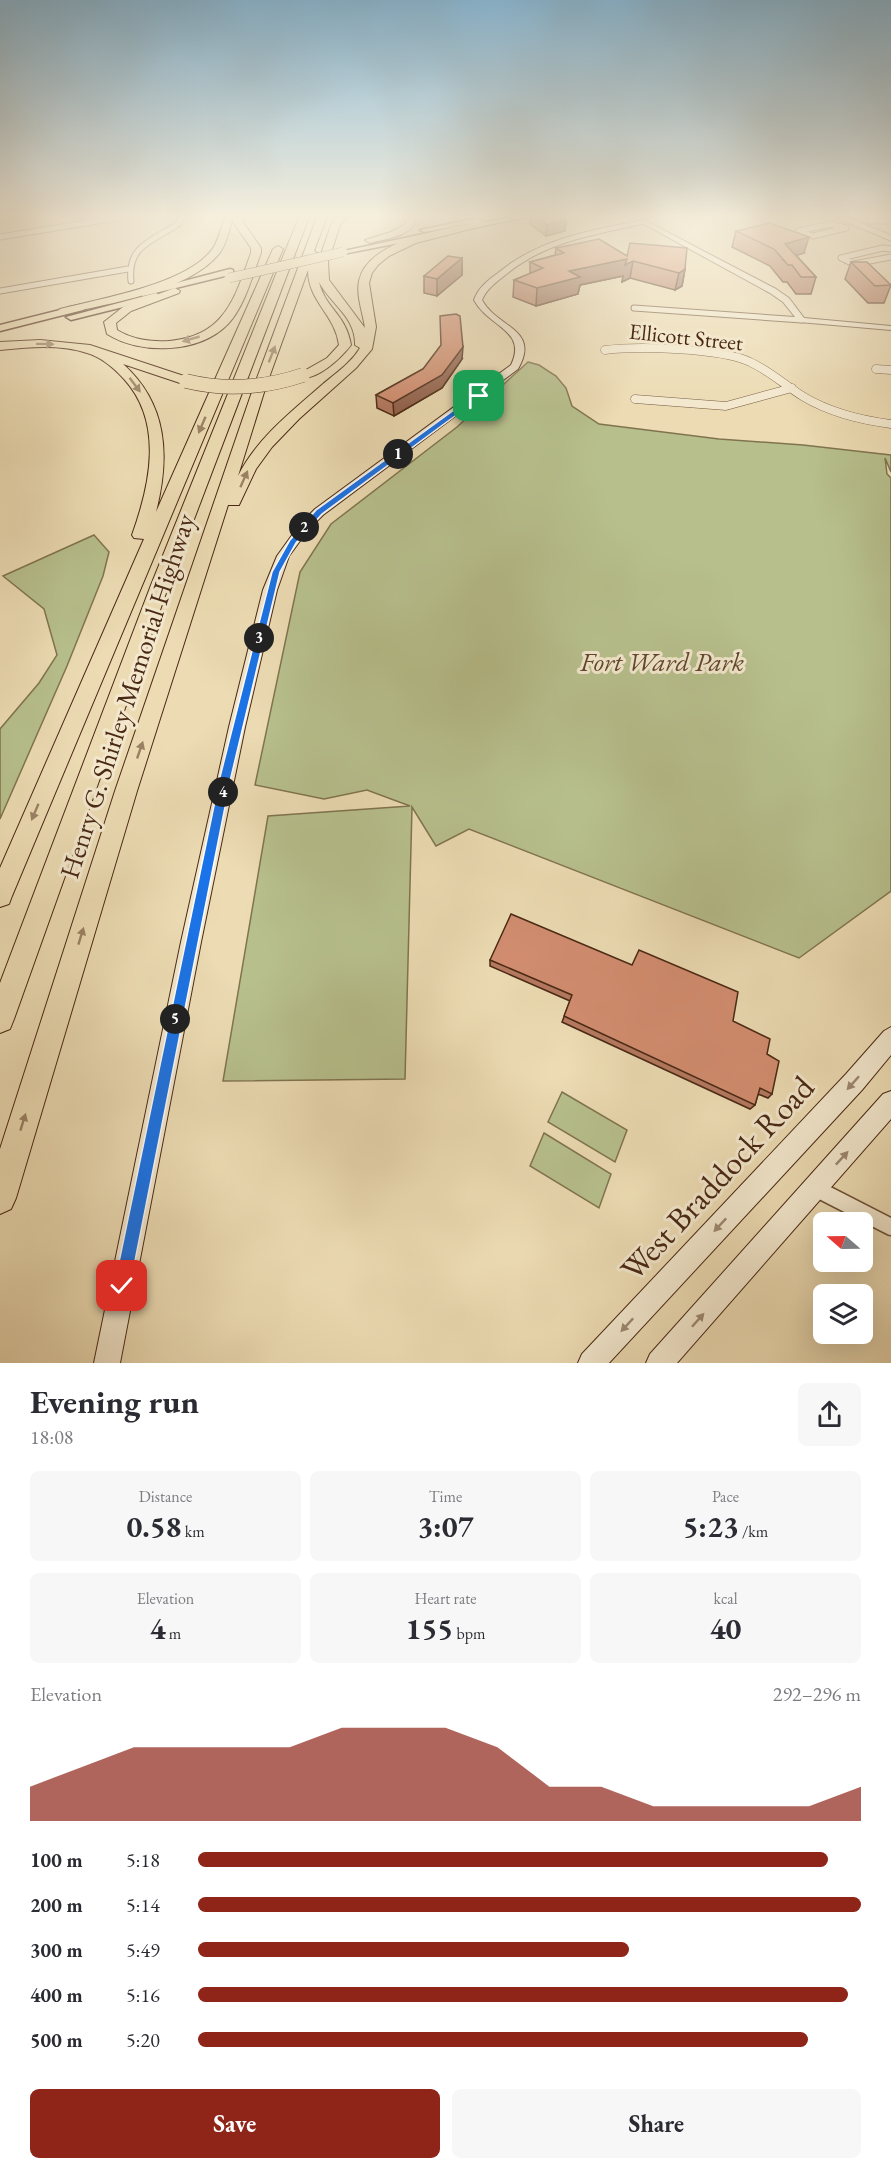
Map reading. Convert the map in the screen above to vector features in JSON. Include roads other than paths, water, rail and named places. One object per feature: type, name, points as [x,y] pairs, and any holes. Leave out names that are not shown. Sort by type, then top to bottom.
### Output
[{"type":"highway","points":[[64,311],[166,281]]},
{"type":"highway","points":[[175,291],[121,312],[109,325],[111,332],[134,343],[161,345],[198,338],[218,328],[229,314],[244,281]]},
{"type":"highway","points":[[241,331],[254,281]]},
{"type":"highway","name":"Henry G. Shirley Memorial Highway","points":[[0,896],[57,758],[264,281]]},
{"type":"highway","points":[[0,1019],[160,585],[279,281]]},
{"type":"highway","name":"Henry G. Shirley Memorial Highway","points":[[0,1198],[122,803],[260,386],[299,281]]},
{"type":"highway","points":[[0,346],[52,344],[90,350],[197,384],[239,387],[289,380],[331,361],[345,345],[344,333],[338,318],[319,296],[314,281]]},
{"type":"highway","points":[[324,281],[356,320],[361,330],[361,350],[353,364]]},
{"type":"highway","points":[[173,649],[249,467],[273,436],[353,364],[367,348],[371,336],[370,316],[363,281]]},
{"type":"highway","points":[[57,758],[92,659],[149,513],[159,455],[158,432],[140,391],[121,368],[90,350]]},
{"type":"main road","points":[[0,328],[64,311],[203,281]]},
{"type":"main road","points":[[0,335],[210,281]]},
{"type":"main road","points":[[107,1363],[137,1203],[213,839],[260,630],[280,562],[298,535],[319,512],[516,367],[522,352],[519,341],[514,333],[483,309],[478,300],[481,293],[493,281]]},
{"type":"main road","name":"West Braddock Road","points":[[591,1363],[854,1082],[891,1038]]},
{"type":"main road","points":[[659,1363],[891,1102]]},
{"type":"street","points":[[0,291],[60,281]]},
{"type":"street","points":[[754,281],[786,300],[802,320]]},
{"type":"street","points":[[634,308],[891,328]]},
{"type":"street","name":"Ellicott Street","points":[[605,350],[619,348],[737,357],[757,364],[804,396],[836,412],[860,419],[891,423]]},
{"type":"street","points":[[876,369],[891,370]]},
{"type":"street","points":[[635,399],[726,406],[792,388]]},
{"type":"street","points":[[814,1188],[891,1227]]},
{"type":"park label","name":"Fort Ward Park","points":[[662,661]]}]
